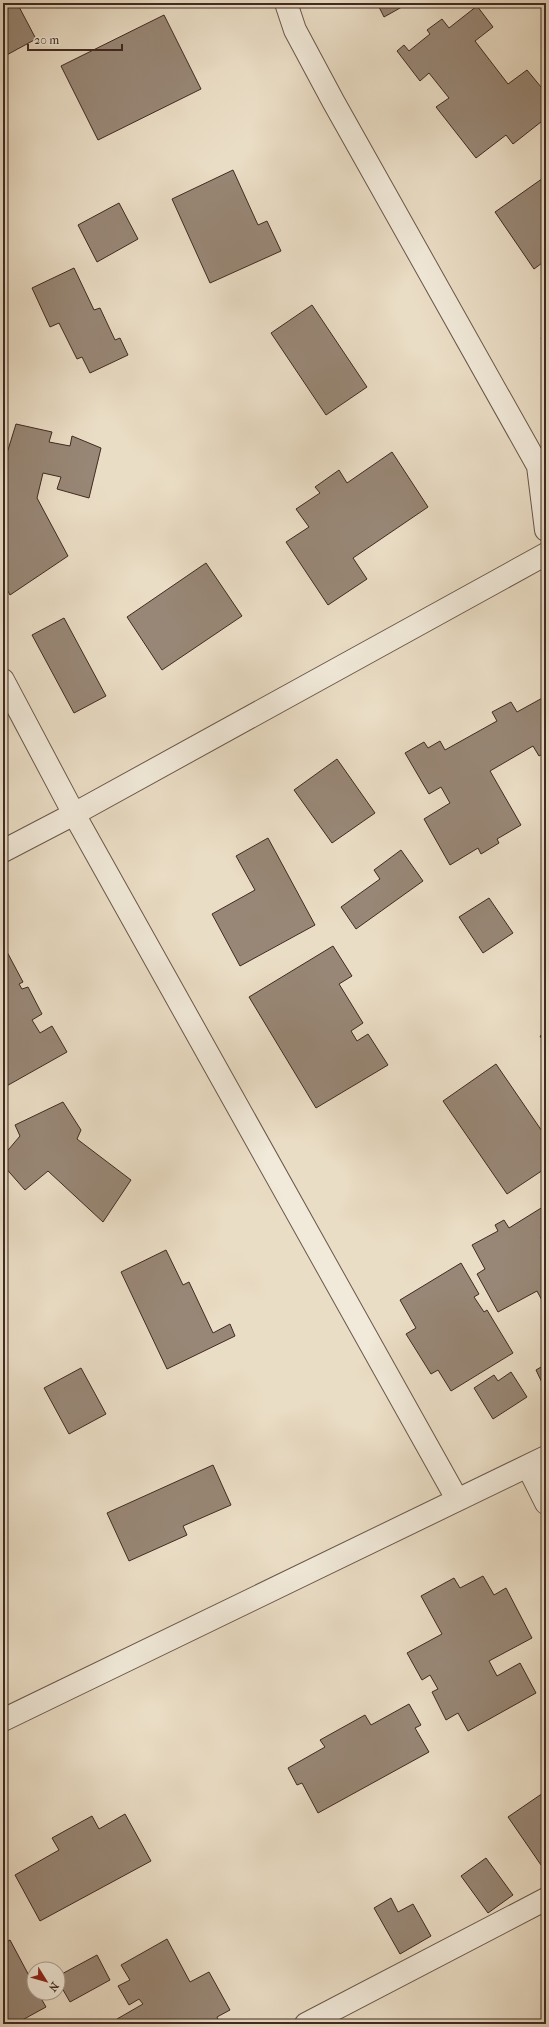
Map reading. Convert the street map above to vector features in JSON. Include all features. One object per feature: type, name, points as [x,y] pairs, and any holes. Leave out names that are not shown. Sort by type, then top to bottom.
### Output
[{"type":"street","points":[[286,3],[295,30],[330,94],[542,469],[546,530]]},
{"type":"street","points":[[3,851],[74,814],[546,554]]},
{"type":"street","points":[[3,680],[74,814],[457,1500]]},
{"type":"street","points":[[3,1720],[537,1462],[546,1503]]},
{"type":"street","points":[[306,2024],[546,1899]]},
{"type":"building","points":[[3,3],[17,3],[36,39],[3,57]]},
{"type":"building","points":[[377,3],[409,3],[384,17]]},
{"type":"building","points":[[477,6],[493,27],[475,41],[508,84],[527,70],[546,93],[546,118],[513,144],[506,135],[476,158],[436,107],[449,98],[429,73],[420,81],[397,51],[404,45],[409,51],[430,34],[427,30],[442,19],[449,28]]},
{"type":"building","points":[[164,15],[201,89],[98,140],[61,66]]},
{"type":"building","points":[[233,170],[258,225],[267,221],[281,251],[210,283],[172,199]]},
{"type":"building","points":[[546,176],[546,260],[534,269],[495,212]]},
{"type":"building","points":[[119,203],[138,239],[97,262],[78,225]]},
{"type":"building","points":[[74,268],[94,310],[100,308],[115,340],[120,338],[128,355],[90,373],[82,357],[77,359],[59,323],[50,327],[32,288]]},
{"type":"building","points":[[312,305],[367,387],[326,415],[271,333]]},
{"type":"building","points":[[546,336],[546,350],[541,338]]},
{"type":"building","points":[[16,424],[52,432],[49,442],[70,446],[72,436],[101,448],[89,498],[57,489],[61,477],[43,473],[37,498],[68,556],[10,595],[3,582],[3,466]]},
{"type":"building","points":[[392,452],[428,507],[353,558],[367,579],[328,605],[286,542],[309,527],[296,509],[320,493],[315,487],[339,470],[347,483]]},
{"type":"building","points":[[206,563],[242,616],[162,670],[127,617]]},
{"type":"building","points":[[64,618],[106,696],[74,713],[32,635]]},
{"type":"building","points":[[546,696],[546,752],[539,756],[533,746],[490,771],[521,825],[497,839],[499,843],[481,854],[478,848],[450,865],[424,819],[450,803],[441,787],[429,794],[405,753],[424,742],[428,748],[440,741],[445,750],[497,721],[492,712],[511,702],[517,712]]},
{"type":"building","points":[[337,759],[375,813],[332,843],[294,790]]},
{"type":"building","points":[[268,838],[315,925],[240,966],[212,914],[255,890],[236,856]]},
{"type":"building","points":[[401,850],[423,881],[356,929],[341,907],[380,879],[374,870]]},
{"type":"building","points":[[489,898],[513,933],[483,953],[459,917]]},
{"type":"building","points":[[333,946],[352,976],[339,984],[363,1023],[351,1031],[357,1041],[368,1034],[388,1065],[316,1108],[249,997]]},
{"type":"building","points":[[6,950],[23,982],[19,984],[22,989],[28,987],[42,1014],[32,1020],[40,1033],[52,1026],[67,1052],[3,1088],[3,951]]},
{"type":"building","points":[[546,1032],[546,1046],[540,1036]]},
{"type":"building","points":[[496,1064],[546,1137],[546,1168],[507,1194],[443,1101]]},
{"type":"building","points":[[63,1102],[81,1130],[77,1139],[131,1180],[103,1222],[48,1171],[25,1190],[3,1165],[3,1156],[20,1136],[15,1125]]},
{"type":"building","points":[[546,1205],[546,1234],[541,1237],[544,1243],[546,1242],[546,1308],[537,1291],[498,1312],[477,1274],[485,1269],[472,1245],[498,1231],[495,1225],[504,1220],[509,1228]]},
{"type":"building","points":[[166,1250],[183,1285],[189,1282],[213,1333],[230,1324],[235,1336],[167,1369],[121,1272]]},
{"type":"building","points":[[461,1263],[479,1294],[474,1297],[484,1312],[487,1310],[513,1353],[451,1391],[438,1370],[431,1374],[406,1334],[416,1328],[400,1300]]},
{"type":"building","points":[[546,1364],[546,1391],[536,1370]]},
{"type":"building","points":[[81,1368],[106,1414],[69,1434],[44,1388]]},
{"type":"building","points":[[511,1372],[527,1397],[493,1419],[474,1388],[494,1375],[498,1381]]},
{"type":"building","points":[[213,1465],[231,1505],[183,1526],[187,1535],[129,1561],[107,1513]]},
{"type":"building","points":[[483,1576],[494,1595],[506,1588],[532,1638],[489,1661],[497,1676],[520,1663],[536,1693],[468,1731],[458,1713],[446,1720],[432,1692],[438,1689],[430,1675],[422,1680],[407,1653],[442,1634],[421,1596],[454,1578],[460,1588]]},
{"type":"building","points":[[409,1704],[421,1725],[415,1728],[429,1752],[318,1813],[302,1783],[297,1785],[288,1768],[325,1747],[320,1740],[365,1715],[371,1725]]},
{"type":"building","points":[[546,1791],[546,1861],[541,1865],[508,1817]]},
{"type":"building","points":[[125,1814],[151,1861],[40,1921],[15,1875],[59,1850],[52,1838],[92,1816],[99,1829]]},
{"type":"building","points":[[486,1858],[513,1895],[488,1913],[461,1876]]},
{"type":"building","points":[[391,1898],[398,1912],[413,1904],[431,1936],[400,1954],[374,1908]]},
{"type":"building","points":[[3,1937],[6,1942],[10,1940],[26,1970],[26,2001],[43,2001],[46,2007],[15,2024],[3,2024]]},
{"type":"building","points":[[167,1939],[190,1982],[209,1972],[230,2010],[217,2017],[220,2024],[119,2024],[117,2019],[143,2004],[139,1999],[129,2005],[118,1986],[130,1980],[121,1965]]},
{"type":"building","points":[[97,1955],[110,1980],[70,2002],[66,1995],[66,1972]]}]
